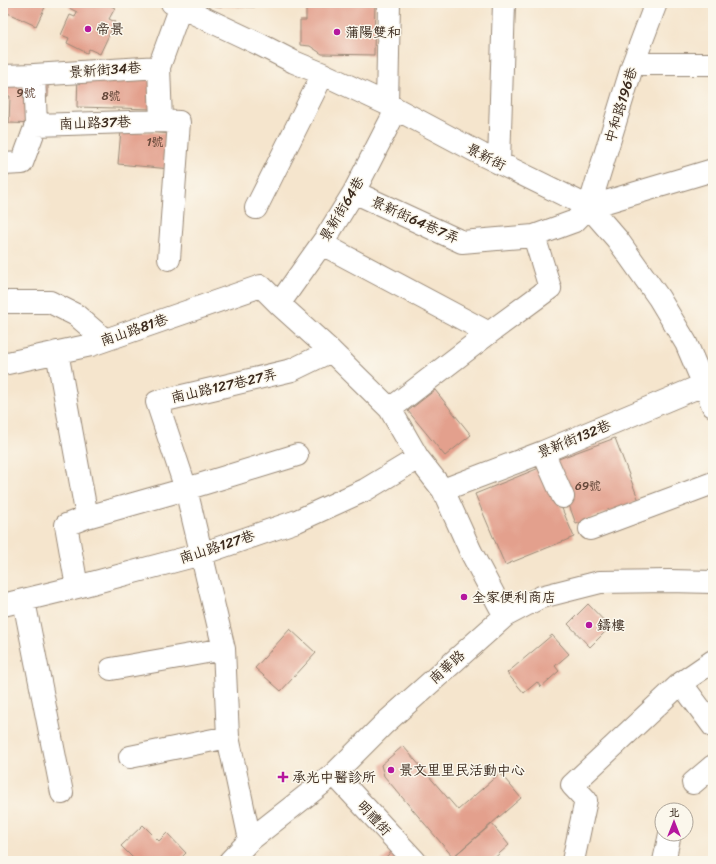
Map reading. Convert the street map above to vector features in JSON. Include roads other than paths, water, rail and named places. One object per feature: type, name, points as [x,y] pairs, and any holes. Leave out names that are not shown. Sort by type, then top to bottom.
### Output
[{"type":"street","points":[[389,3],[392,107]]},
{"type":"street","points":[[499,163],[504,3]]},
{"type":"street","name":"中和路196巷","points":[[589,207],[633,64],[656,3]]},
{"type":"street","name":"景新街","points":[[178,4],[294,62],[392,107],[499,163],[589,207],[617,240],[659,298],[686,343],[713,406]]},
{"type":"street","name":"景新街34巷","points":[[3,76],[159,67],[178,4]]},
{"type":"street","points":[[633,64],[713,64]]},
{"type":"street","points":[[159,67],[161,121]]},
{"type":"street","points":[[256,208],[323,74]]},
{"type":"street","points":[[3,164],[22,163],[36,125],[34,75]]},
{"type":"street","name":"景新街64巷","points":[[279,304],[322,244],[354,192],[392,107]]},
{"type":"street","name":"南山路37巷","points":[[36,125],[161,121],[179,122],[169,259]]},
{"type":"street","points":[[589,207],[713,170]]},
{"type":"street","name":"景新街64巷7弄","points":[[354,192],[462,242],[534,236],[575,221],[589,207]]},
{"type":"street","points":[[390,409],[550,288],[534,236]]},
{"type":"street","points":[[322,244],[489,333]]},
{"type":"street","name":"南山路81巷","points":[[3,364],[91,345],[262,286],[279,304]]},
{"type":"street","points":[[3,302],[50,302],[76,315],[105,340]]},
{"type":"street","points":[[279,304],[331,350],[390,409],[418,458],[443,490],[470,552],[505,616]]},
{"type":"street","name":"南山路127巷27弄","points":[[241,853],[228,737],[224,649],[186,489],[157,402],[292,370],[331,350]]},
{"type":"street","points":[[57,352],[87,517]]},
{"type":"street","name":"景新街132巷","points":[[443,490],[543,452],[703,385]]},
{"type":"street","points":[[543,452],[563,497]]},
{"type":"street","points":[[77,587],[66,525],[87,517],[297,455]]},
{"type":"street","name":"南山路127巷","points":[[13,603],[201,554],[297,521],[366,490],[418,458]]},
{"type":"street","points":[[590,529],[713,482]]},
{"type":"street","name":"南華路","points":[[241,853],[334,774],[384,724],[505,616],[541,597],[600,582],[713,582]]},
{"type":"street","points":[[13,603],[62,793]]},
{"type":"street","points":[[111,669],[224,649]]},
{"type":"street","points":[[573,861],[586,800],[572,785],[681,683],[713,661]]},
{"type":"street","points":[[681,683],[713,726]]},
{"type":"street","points":[[130,757],[228,737]]},
{"type":"street","points":[[693,783],[713,766]]},
{"type":"street","name":"明禮街","points":[[334,774],[415,861]]},
{"type":"street","points":[[664,861],[668,842]]},
{"type":"place","name":"帝景","points":[[88,29]]},
{"type":"place","name":"蒲陽雙和","points":[[337,32]]},
{"type":"place","name":"全家便利商店","points":[[464,597]]},
{"type":"place","name":"鑄樓","points":[[589,625]]},
{"type":"place","name":"景文里里民活動中心","points":[[391,770]]},
{"type":"place","name":"承光中醫診所","points":[[283,777]]}]
